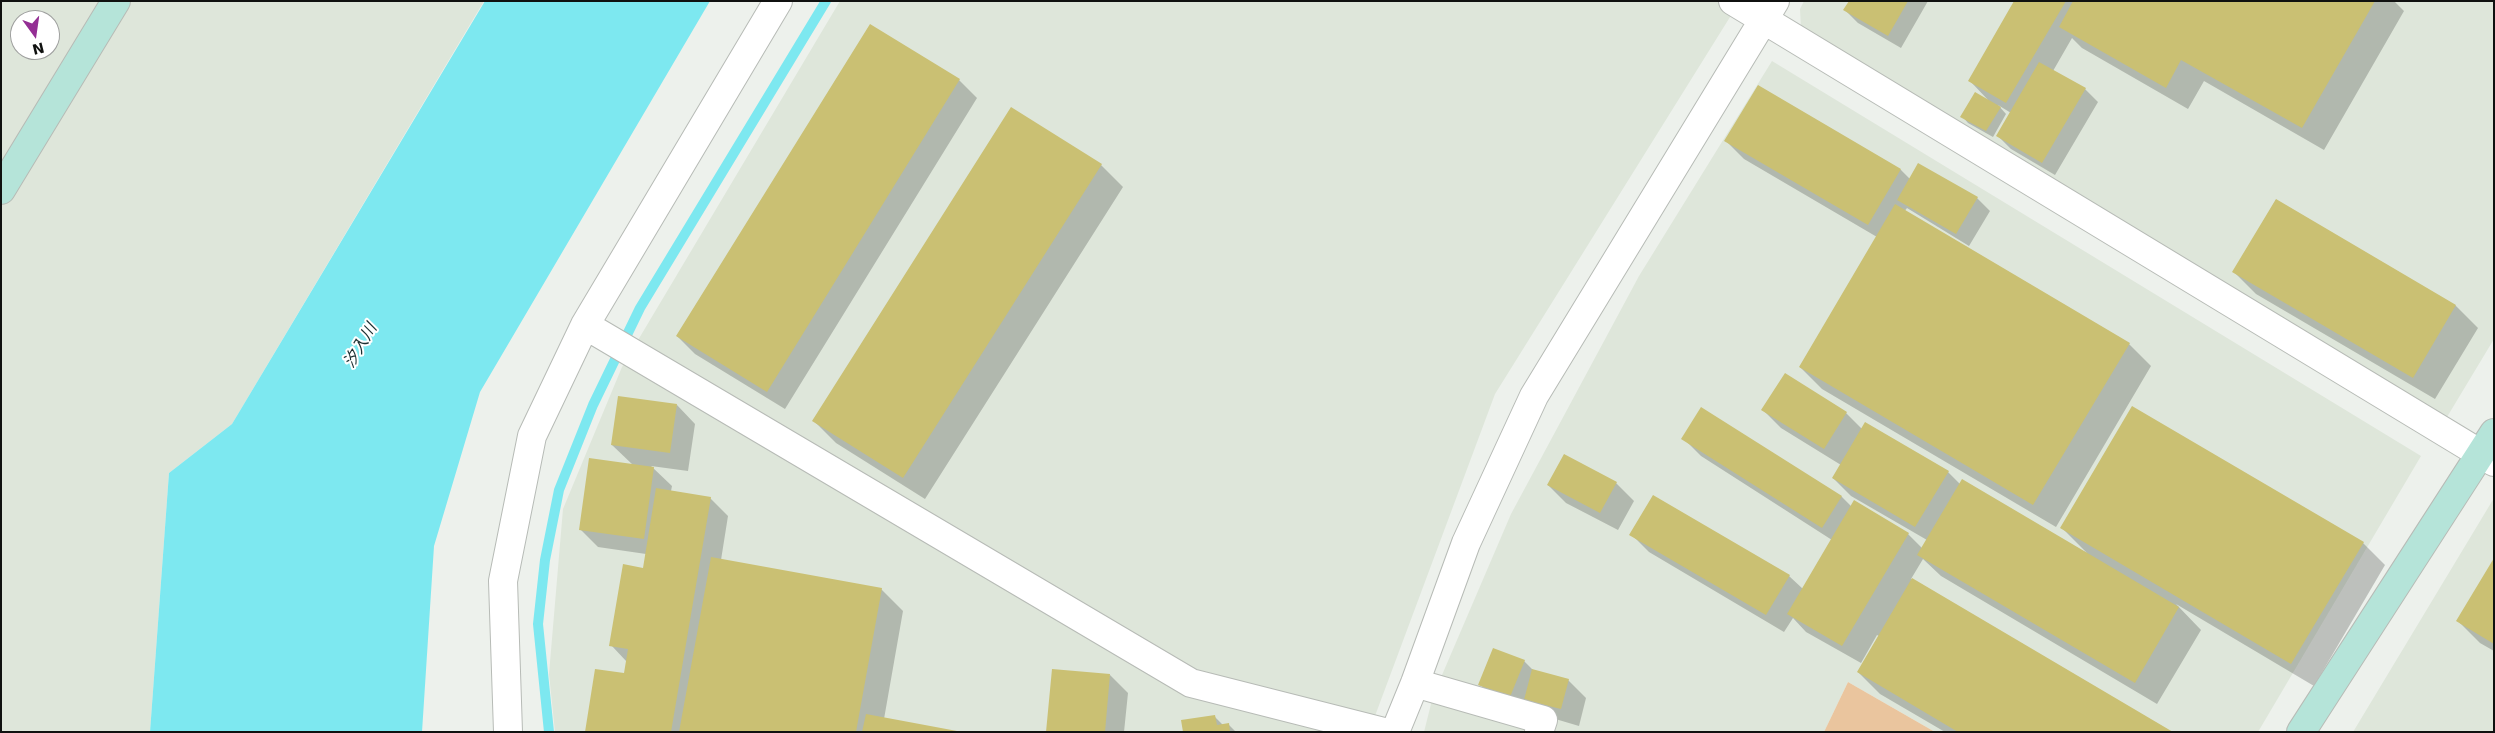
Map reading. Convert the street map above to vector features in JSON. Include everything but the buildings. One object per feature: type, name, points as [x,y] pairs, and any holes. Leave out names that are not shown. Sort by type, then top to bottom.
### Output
[{"type":"street","points":[[1,190],[116,1]]},
{"type":"street","points":[[508,732],[502,581],[532,436],[585,325],[778,1]]},
{"type":"street","points":[[1733,1],[1769,10],[2490,449],[2301,732]]},
{"type":"street","points":[[1395,732],[1466,543],[1534,396],[1769,10]]},
{"type":"street","points":[[585,325],[1191,683],[1384,732]]},
{"type":"street","points":[[1415,683],[1543,720],[1540,732]]},
{"type":"shaded area","points":[[1,1],[484,1],[232,424],[169,473],[150,732],[1,732]]},
{"type":"shaded area","points":[[840,1],[1740,1],[1495,394],[1369,732],[555,732],[549,674],[563,509],[622,367]]},
{"type":"shaded area","points":[[1804,1],[2494,1],[2494,339],[2447,417],[1801,28],[1800,9]]},
{"type":"shaded area","points":[[1772,61],[2421,456],[2258,732],[1935,732],[1848,682],[1824,732],[1424,732],[1433,696],[1511,514],[1639,276]]},
{"type":"shaded area","points":[[2494,498],[2494,732],[2353,732]]},
{"type":"shaded area","points":[[1848,682],[1935,732],[1824,732]]},
{"type":"water","name":"汐入川","points":[[485,1],[710,1],[480,392],[434,546],[422,732],[150,732],[169,473],[232,424]]},
{"type":"waterway","points":[[549,732],[538,624],[545,560],[559,490],[593,405],[640,308],[826,1]]}]
